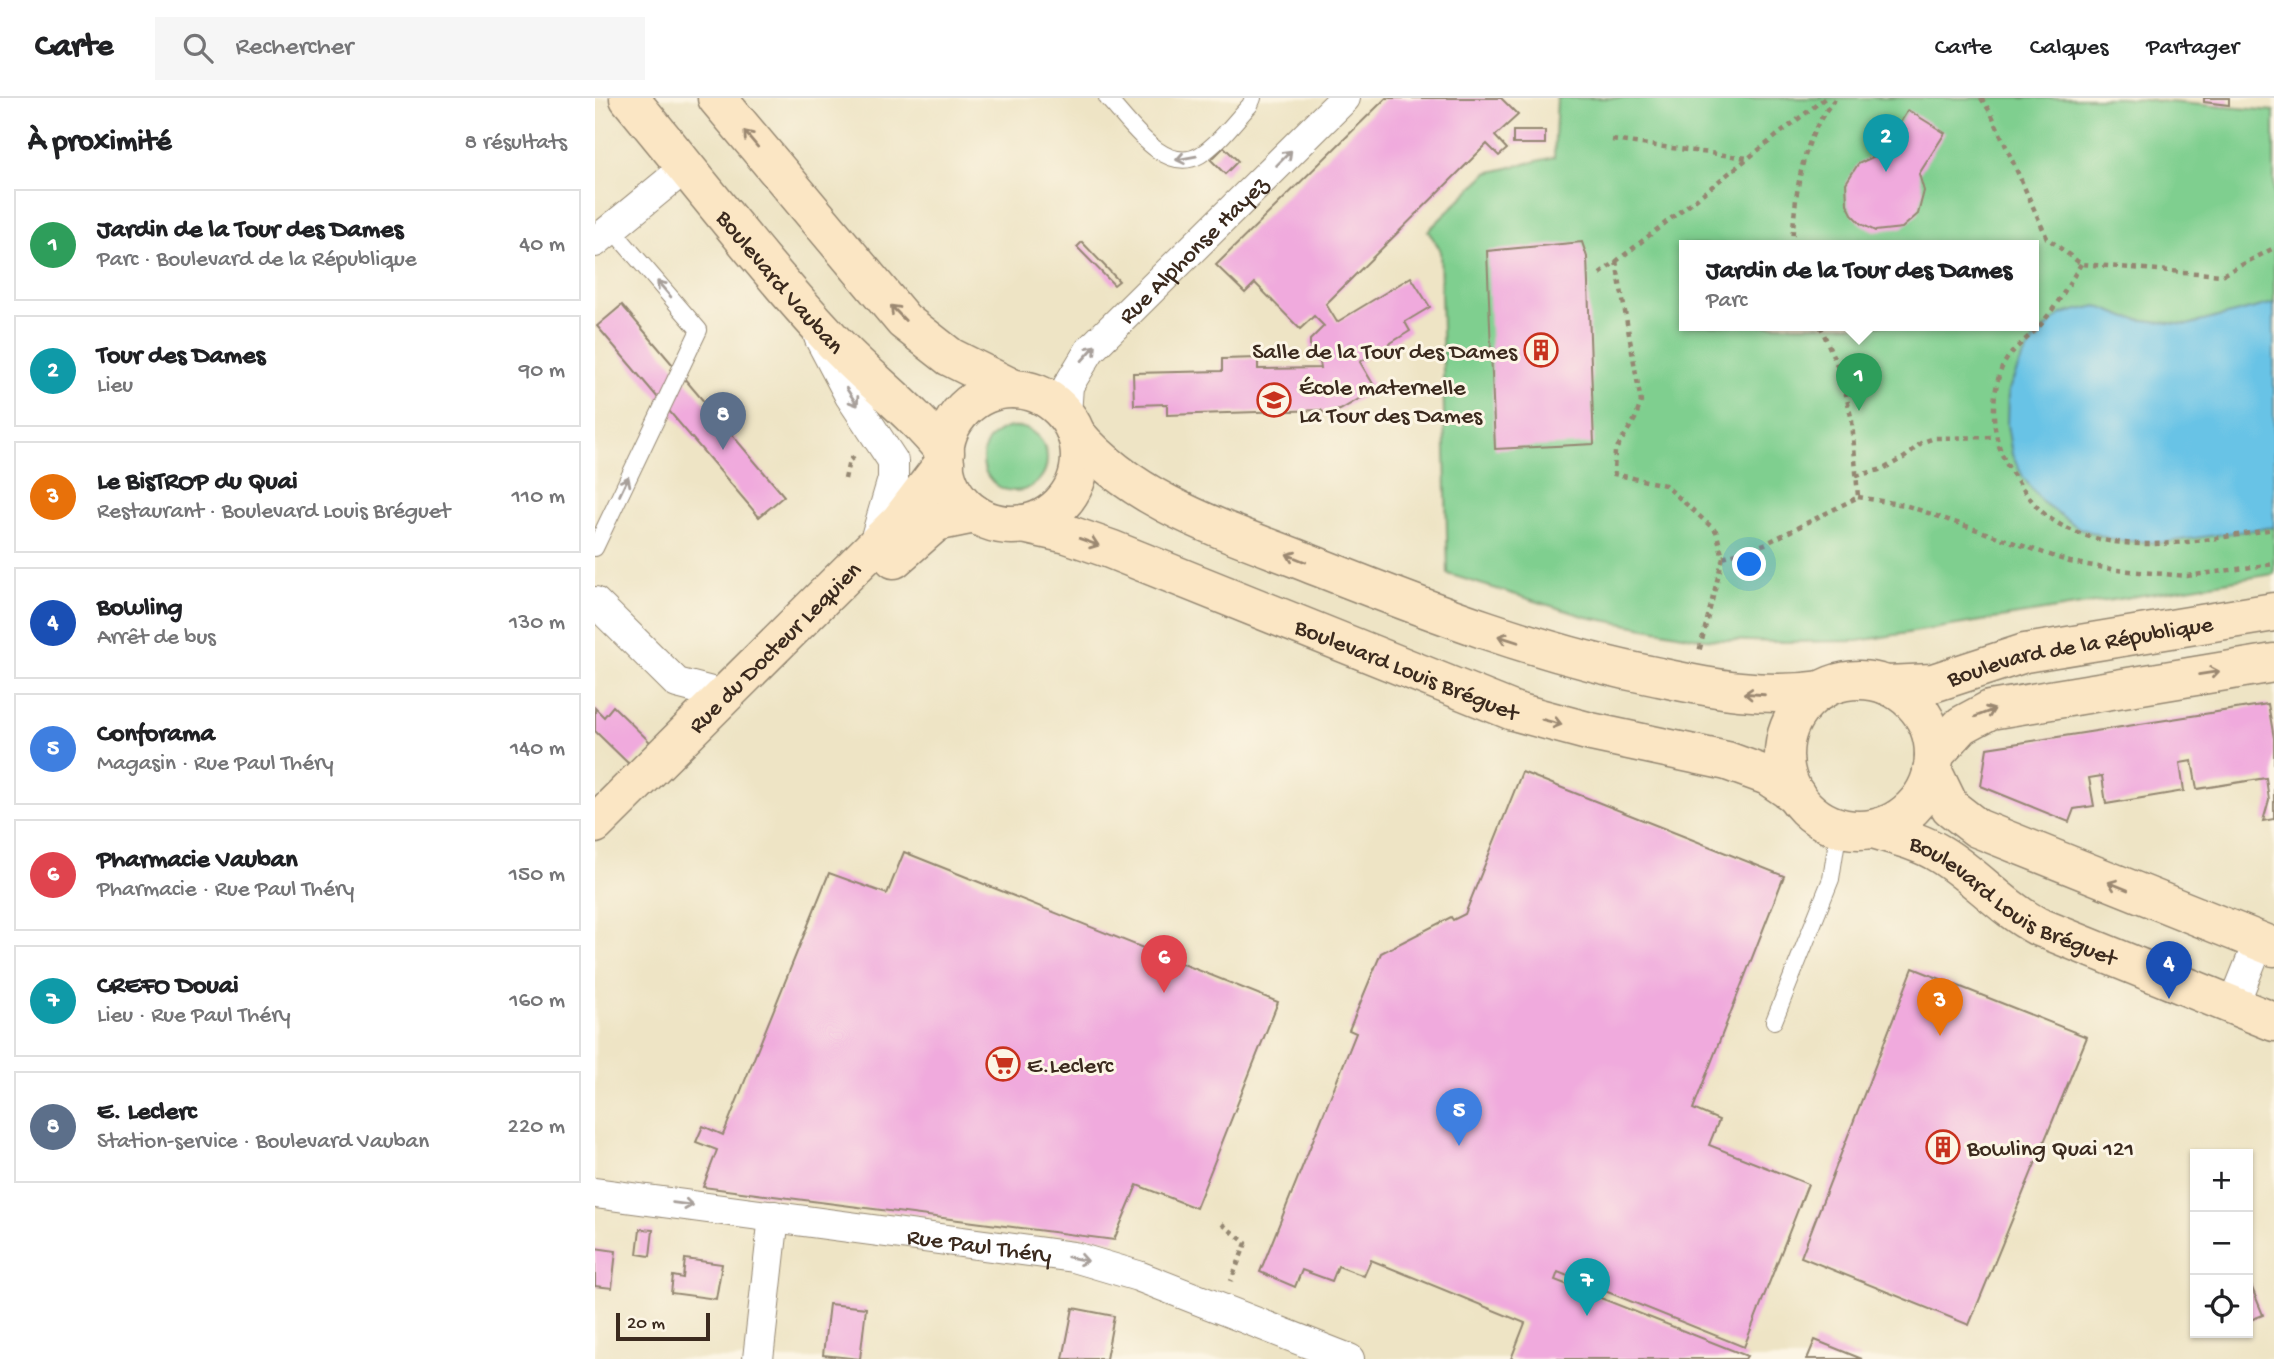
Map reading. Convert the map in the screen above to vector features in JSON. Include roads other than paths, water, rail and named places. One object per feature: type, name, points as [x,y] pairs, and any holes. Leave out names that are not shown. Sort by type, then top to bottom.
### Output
[{"type":"main road","name":"Boulevard Vauban","points":[[629,98],[809,314],[866,376],[921,425],[945,457]]},
{"type":"main road","points":[[717,98],[904,320],[950,357],[1014,389],[1043,396],[1119,476],[1152,497],[1209,523],[1479,630],[1569,658],[1688,683],[1765,694],[1822,690],[1853,680],[1886,685],[1905,696],[1921,713],[1930,733],[1933,763],[1924,791],[1911,808],[1893,821],[1856,828],[1819,818],[1796,795],[1786,772],[1786,737],[1796,715],[1822,690]]},
{"type":"main road","points":[[1014,389],[984,395],[967,407],[954,423],[945,457],[954,491],[975,514],[993,522],[1023,524],[1052,512],[1068,496],[1079,467],[1071,425]]},
{"type":"main road","name":"Rue du Docteur Lequien","points":[[595,824],[908,512],[945,457]]},
{"type":"main road","name":"Rue du Docteur Lequien","points":[[595,835],[667,778],[914,539],[948,517],[975,514]]},
{"type":"main road","name":"Boulevard Louis Bréguet","points":[[1023,524],[1099,545],[1513,711],[1591,732],[1727,761],[1768,776],[1796,795]]},
{"type":"main road","name":"Boulevard de la République","points":[[1886,685],[1933,683],[2025,653],[2274,612]]},
{"type":"main road","name":"Boulevard de la République","points":[[1933,763],[1962,725],[1990,710],[2274,663]]},
{"type":"main road","name":"Boulevard Louis Bréguet","points":[[1933,763],[1950,807],[1977,828],[2266,944]]},
{"type":"main road","name":"Boulevard Louis Bréguet","points":[[1856,828],[1916,842],[1942,855],[2018,915],[2037,926],[2274,1022]]},
{"type":"street","name":"Rue Alphonse Hayez","points":[[1071,425],[1068,386],[1090,351],[1345,98]]},
{"type":"street","points":[[603,235],[686,167]]},
{"type":"street","points":[[809,314],[834,369],[893,461],[895,469],[890,494],[873,548]]},
{"type":"street","points":[[595,602],[677,683],[695,690],[723,695]]},
{"type":"street","name":"Boulevard Louis Bréguet","points":[[2233,1006],[2266,944]]},
{"type":"street","name":"Rue Paul Théry","points":[[605,1194],[1074,1257],[1117,1268],[1349,1359]]},
{"type":"street","points":[[758,1359],[773,1216]]},
{"type":"lane","points":[[1107,98],[1159,151],[1172,159],[1187,160],[1202,154],[1250,106],[1253,98]]},
{"type":"lane","points":[[595,548],[699,330],[603,235]]},
{"type":"lane","points":[[1774,1021],[1831,879],[1856,828]]},
{"type":"water","points":[[2274,303],[2274,527],[2160,543],[2113,540],[2079,528],[2042,502],[2023,477],[2012,455],[2007,425],[2008,391],[2022,359],[2035,339],[2061,314],[2097,306],[2128,318],[2187,325]]},
{"type":"place","name":"Tour des Dames","points":[[1886,172]]},
{"type":"place","name":"Salle de la Tour des Dames","points":[[1541,350]]},
{"type":"place","name":"École maternelle La Tour des Dames","points":[[1274,400]]},
{"type":"place","name":"Jardin de la Tour des Dames","points":[[1859,411]]},
{"type":"place","name":"E. Leclerc","points":[[723,450]]},
{"type":"place","name":"Pharmacie Vauban","points":[[1164,993]]},
{"type":"place","name":"Bowling","points":[[2169,999]]},
{"type":"place","name":"Le BisTROP du Quai","points":[[1940,1036]]},
{"type":"place","name":"E.Leclerc","points":[[1003,1064]]},
{"type":"place","name":"Conforama","points":[[1459,1146]]},
{"type":"place","name":"Bowling Quai 121","points":[[1943,1147]]},
{"type":"place","name":"CREFO Douai","points":[[1587,1316]]}]
